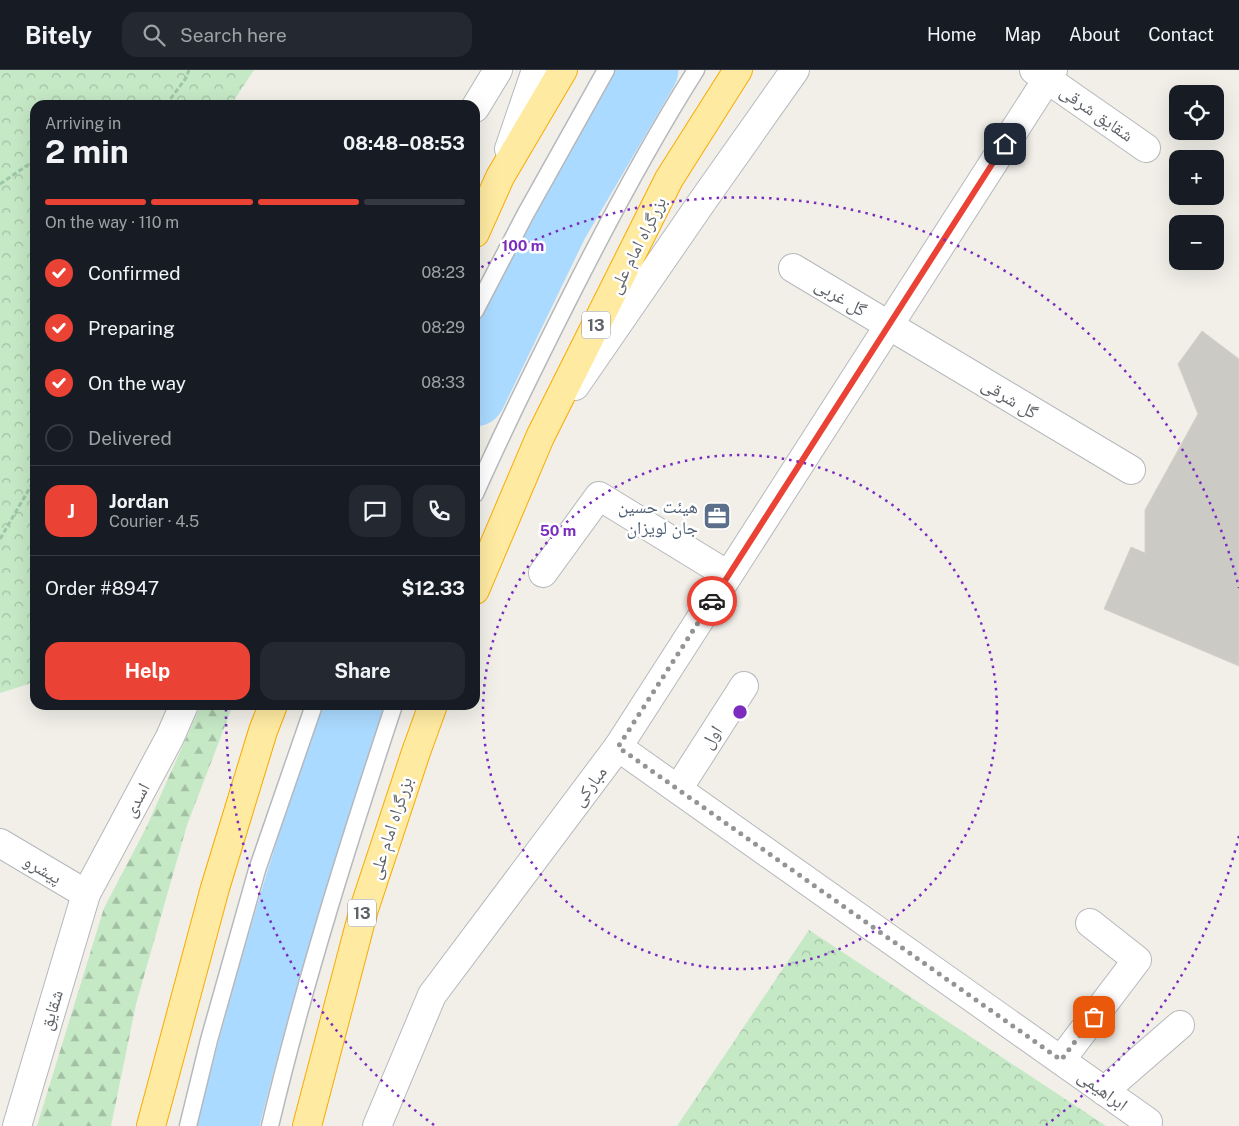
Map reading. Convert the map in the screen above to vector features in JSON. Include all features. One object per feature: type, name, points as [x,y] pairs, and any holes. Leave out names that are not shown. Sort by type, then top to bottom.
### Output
[{"type":"highway","points":[[480,222],[500,177],[563,70]]},
{"type":"highway","name":"بزرگراه امام علی","points":[[480,578],[540,437],[669,180],[738,70]]},
{"type":"highway","points":[[151,1126],[215,888],[271,710]]},
{"type":"highway","name":"بزرگراه امام علی","points":[[307,1126],[364,909],[431,710]]},
{"type":"street","points":[[480,100],[498,70]]},
{"type":"street","points":[[500,177],[536,70]]},
{"type":"street","points":[[540,437],[704,199],[796,70]]},
{"type":"street","name":"شقایق شرقی","points":[[1045,73],[1146,148]]},
{"type":"street","name":"مبارکی","points":[[378,1126],[432,995],[618,747],[888,326],[1045,73]]},
{"type":"street","name":"گل غربی","points":[[793,268],[888,326]]},
{"type":"street","name":"گل شرقی","points":[[888,326],[1132,470]]},
{"type":"street","points":[[543,573],[599,496],[728,575]]},
{"type":"street","name":"اول","points":[[678,789],[744,686]]},
{"type":"street","name":"اسدی","points":[[86,894],[170,737],[182,710]]},
{"type":"street","name":"ابراهیمی","points":[[618,747],[1148,1122]]},
{"type":"street","name":"پیشرو","points":[[0,843],[86,894]]},
{"type":"street","name":"شقایق","points":[[17,1126],[86,894]]},
{"type":"street","points":[[1061,1060],[1137,960],[1090,923]]},
{"type":"street","points":[[1104,1091],[1180,1025]]},
{"type":"lane","points":[[480,301],[525,215],[606,70]]},
{"type":"lane","points":[[480,483],[508,420],[617,206],[663,122],[696,70]]},
{"type":"lane","points":[[188,1126],[209,1040],[257,870],[312,710]]},
{"type":"lane","points":[[270,1126],[298,1015],[328,910],[392,710]]},
{"type":"path","points":[[170,100],[186,78],[189,70]]},
{"type":"path","points":[[0,184],[30,163]]},
{"type":"path","points":[[0,539],[30,488]]},
{"type":"green space","points":[[0,70],[254,70],[234,100],[30,100],[30,684],[0,693]]},
{"type":"green space","points":[[199,710],[231,710],[187,825],[136,1004],[111,1126],[37,1126],[104,908],[146,828]]},
{"type":"green space","points":[[809,930],[1106,1126],[677,1126]]},
{"type":"building","points":[[1202,331],[1239,359],[1239,666],[1104,609],[1131,547],[1145,553],[1145,510],[1198,414],[1178,364]]},
{"type":"waterway","points":[[480,386],[558,224],[648,70]]},
{"type":"waterway","points":[[228,1126],[286,914],[319,809],[353,710]]},
{"type":"way so far","points":[[712,601],[618,747],[1061,1060],[1094,1017]]},
{"type":"place","name":"هیئت حسین جان لویزان","points":[[717,516]]},
{"type":"route","points":[[712,601],[1005,144]]}]
